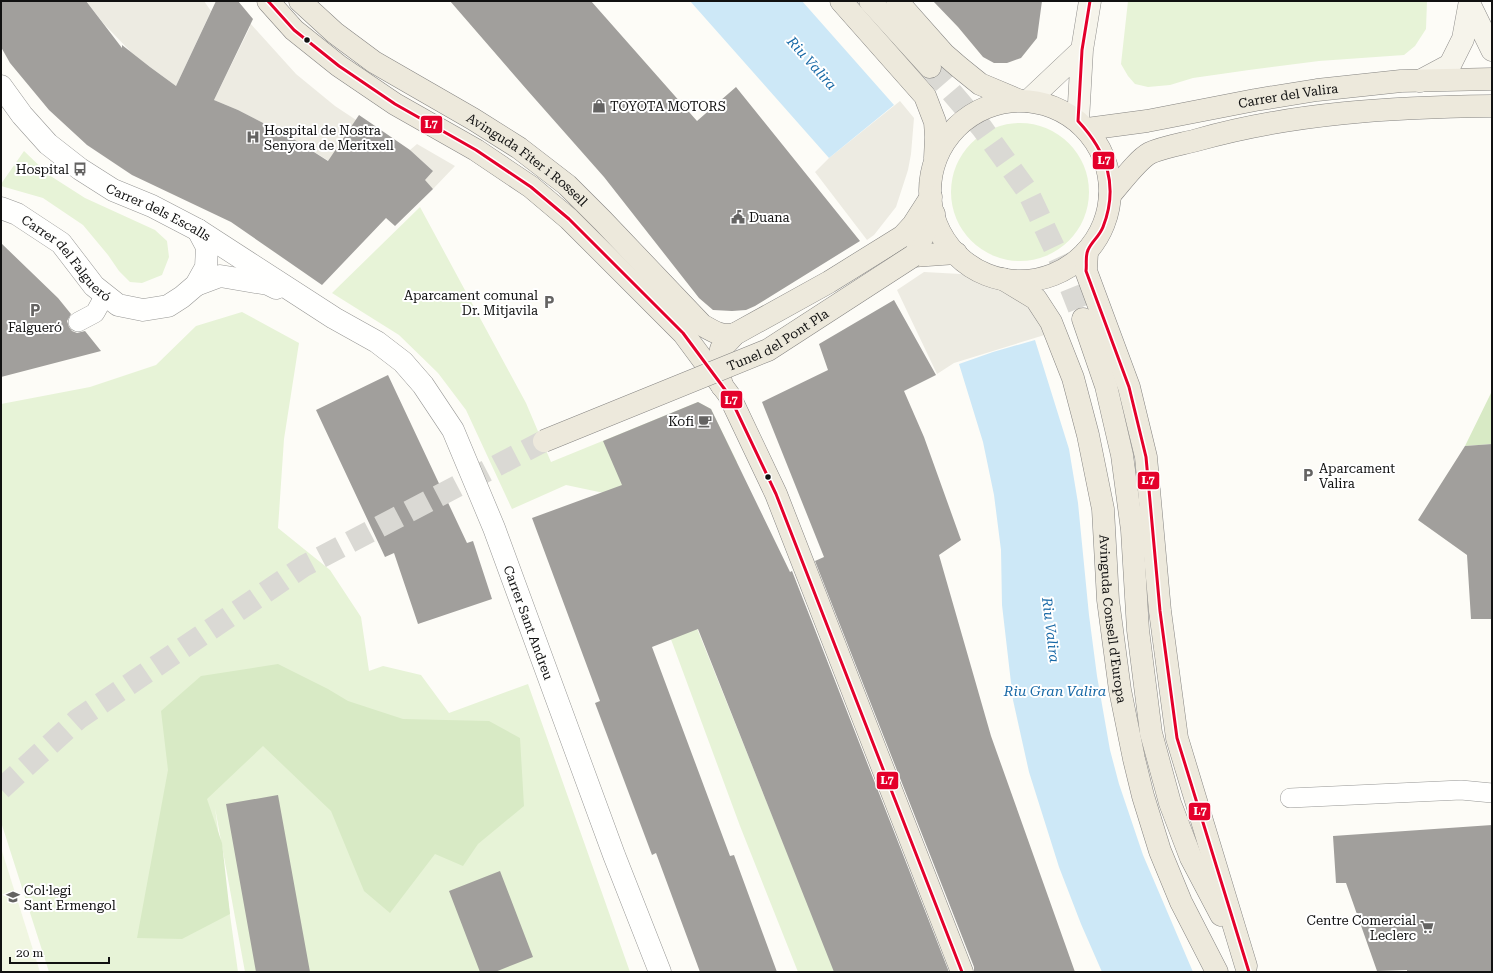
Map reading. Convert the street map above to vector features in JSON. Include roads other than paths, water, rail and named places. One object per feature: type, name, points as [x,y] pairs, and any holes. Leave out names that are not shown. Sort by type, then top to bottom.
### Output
[{"type":"main road","name":"Avinguda Fiter i Rossell","points":[[268,1],[294,30],[339,66],[395,104],[476,150],[531,187],[569,219],[683,333],[729,395],[776,494],[962,972]]},
{"type":"main road","name":"Avinguda Fiter i Rossell","points":[[300,1],[335,33],[374,62],[473,119],[519,148],[567,185],[702,325],[715,333],[727,336],[735,334]]},
{"type":"main road","points":[[841,1],[925,96],[935,122],[936,137],[931,181],[932,206],[939,228],[946,242],[956,253],[968,264],[982,272],[1003,279],[1029,280],[1055,274],[1078,261],[1096,239],[1104,225],[1108,210],[1110,183],[1105,160],[1097,144],[1082,125],[1055,107],[1023,101],[980,84],[944,54],[897,1]]},
{"type":"main road","points":[[870,1],[930,67]]},
{"type":"main road","name":"Carrer del Valira","points":[[1082,125],[1147,121],[1255,100],[1317,90],[1401,81],[1492,79]]},
{"type":"main road","points":[[934,165],[943,144],[965,119],[995,104],[1023,101]]},
{"type":"main road","name":"Carrer del Valira","points":[[1110,195],[1134,167],[1149,154],[1221,133],[1316,116],[1419,107],[1492,106]]},
{"type":"main road","points":[[722,386],[718,367],[721,349],[735,334],[829,282],[903,236],[932,206]]},
{"type":"main road","points":[[914,256],[932,206]]},
{"type":"main road","points":[[1087,251],[1086,271],[1129,386],[1146,457],[1160,611],[1177,738],[1248,969]]},
{"type":"main road","name":"Tunel del Pont Pla","points":[[544,441],[768,350],[914,256],[956,253]]},
{"type":"main road","name":"Avinguda Consell d'Europa","points":[[1003,279],[1036,299],[1051,322],[1073,378],[1088,435],[1103,509],[1108,600],[1120,690],[1143,796],[1160,851],[1181,902],[1217,972]]},
{"type":"main road","name":"Avinguda Consell d'Europa","points":[[1083,319],[1106,386],[1122,455],[1132,530],[1138,630],[1150,733],[1170,803],[1191,858],[1248,969]]},
{"type":"street","points":[[1082,125],[1082,50],[1090,1]]},
{"type":"street","points":[[1470,3],[1492,50]]},
{"type":"street","points":[[1420,81],[1450,65],[1463,39],[1470,3]]},
{"type":"street","points":[[1023,101],[1082,50]]},
{"type":"street","name":"Carrer dels Escalls","points":[[1,86],[22,116],[48,144],[80,169],[113,190],[152,206],[198,230],[334,318]]},
{"type":"street","name":"Carrer del Falgueró","points":[[1,208],[17,214],[61,243],[94,286],[118,305],[143,310],[168,306],[196,285],[220,276],[268,284],[334,318]]},
{"type":"street","name":"Carrer del Falgueró","points":[[196,285],[206,267],[207,247],[198,230]]},
{"type":"street","name":"Carrer Sant Andreu","points":[[334,318],[377,342],[403,362],[423,385],[453,430],[494,528],[611,848],[660,972]]},
{"type":"lane","points":[[78,322],[95,313],[106,295]]},
{"type":"lane","points":[[1290,798],[1461,790],[1492,793]]},
{"type":"water","name":"Riu Valira","points":[[690,1],[802,1],[894,105],[829,158]]},
{"type":"water","name":"Riu Gran Valira","points":[[1035,340],[1069,449],[1078,503],[1089,615],[1097,676],[1110,750],[1119,784],[1143,855],[1193,972],[1102,972],[1081,924],[1059,867],[1029,772],[1013,700],[1002,605],[1001,550],[994,495],[983,442],[959,364],[993,352]]},
{"type":"tunnel","points":[[930,67],[982,128],[1028,192],[1059,258],[1083,319]]},
{"type":"tunnel","points":[[1,789],[78,719],[304,566],[544,441]]},
{"type":"place","name":"TOYOTA MOTORS","points":[[599,106]]},
{"type":"place","name":"Hospital de Nostra Senyora de Meritxell","points":[[253,137]]},
{"type":"place","name":"Hospital","points":[[80,169]]},
{"type":"place","name":"Duana","points":[[738,217]]},
{"type":"place","name":"Aparcament comunal Dr. Mitjavila","points":[[549,302]]},
{"type":"place","name":"Falgueró","points":[[35,310]]},
{"type":"place","name":"Kofi","points":[[705,421]]},
{"type":"place","name":"Aparcament Valira","points":[[1308,475]]},
{"type":"place","name":"Col·legi Sant Ermengol","points":[[13,897]]},
{"type":"place","name":"Centre Comercial Leclerc","points":[[1427,927]]}]
